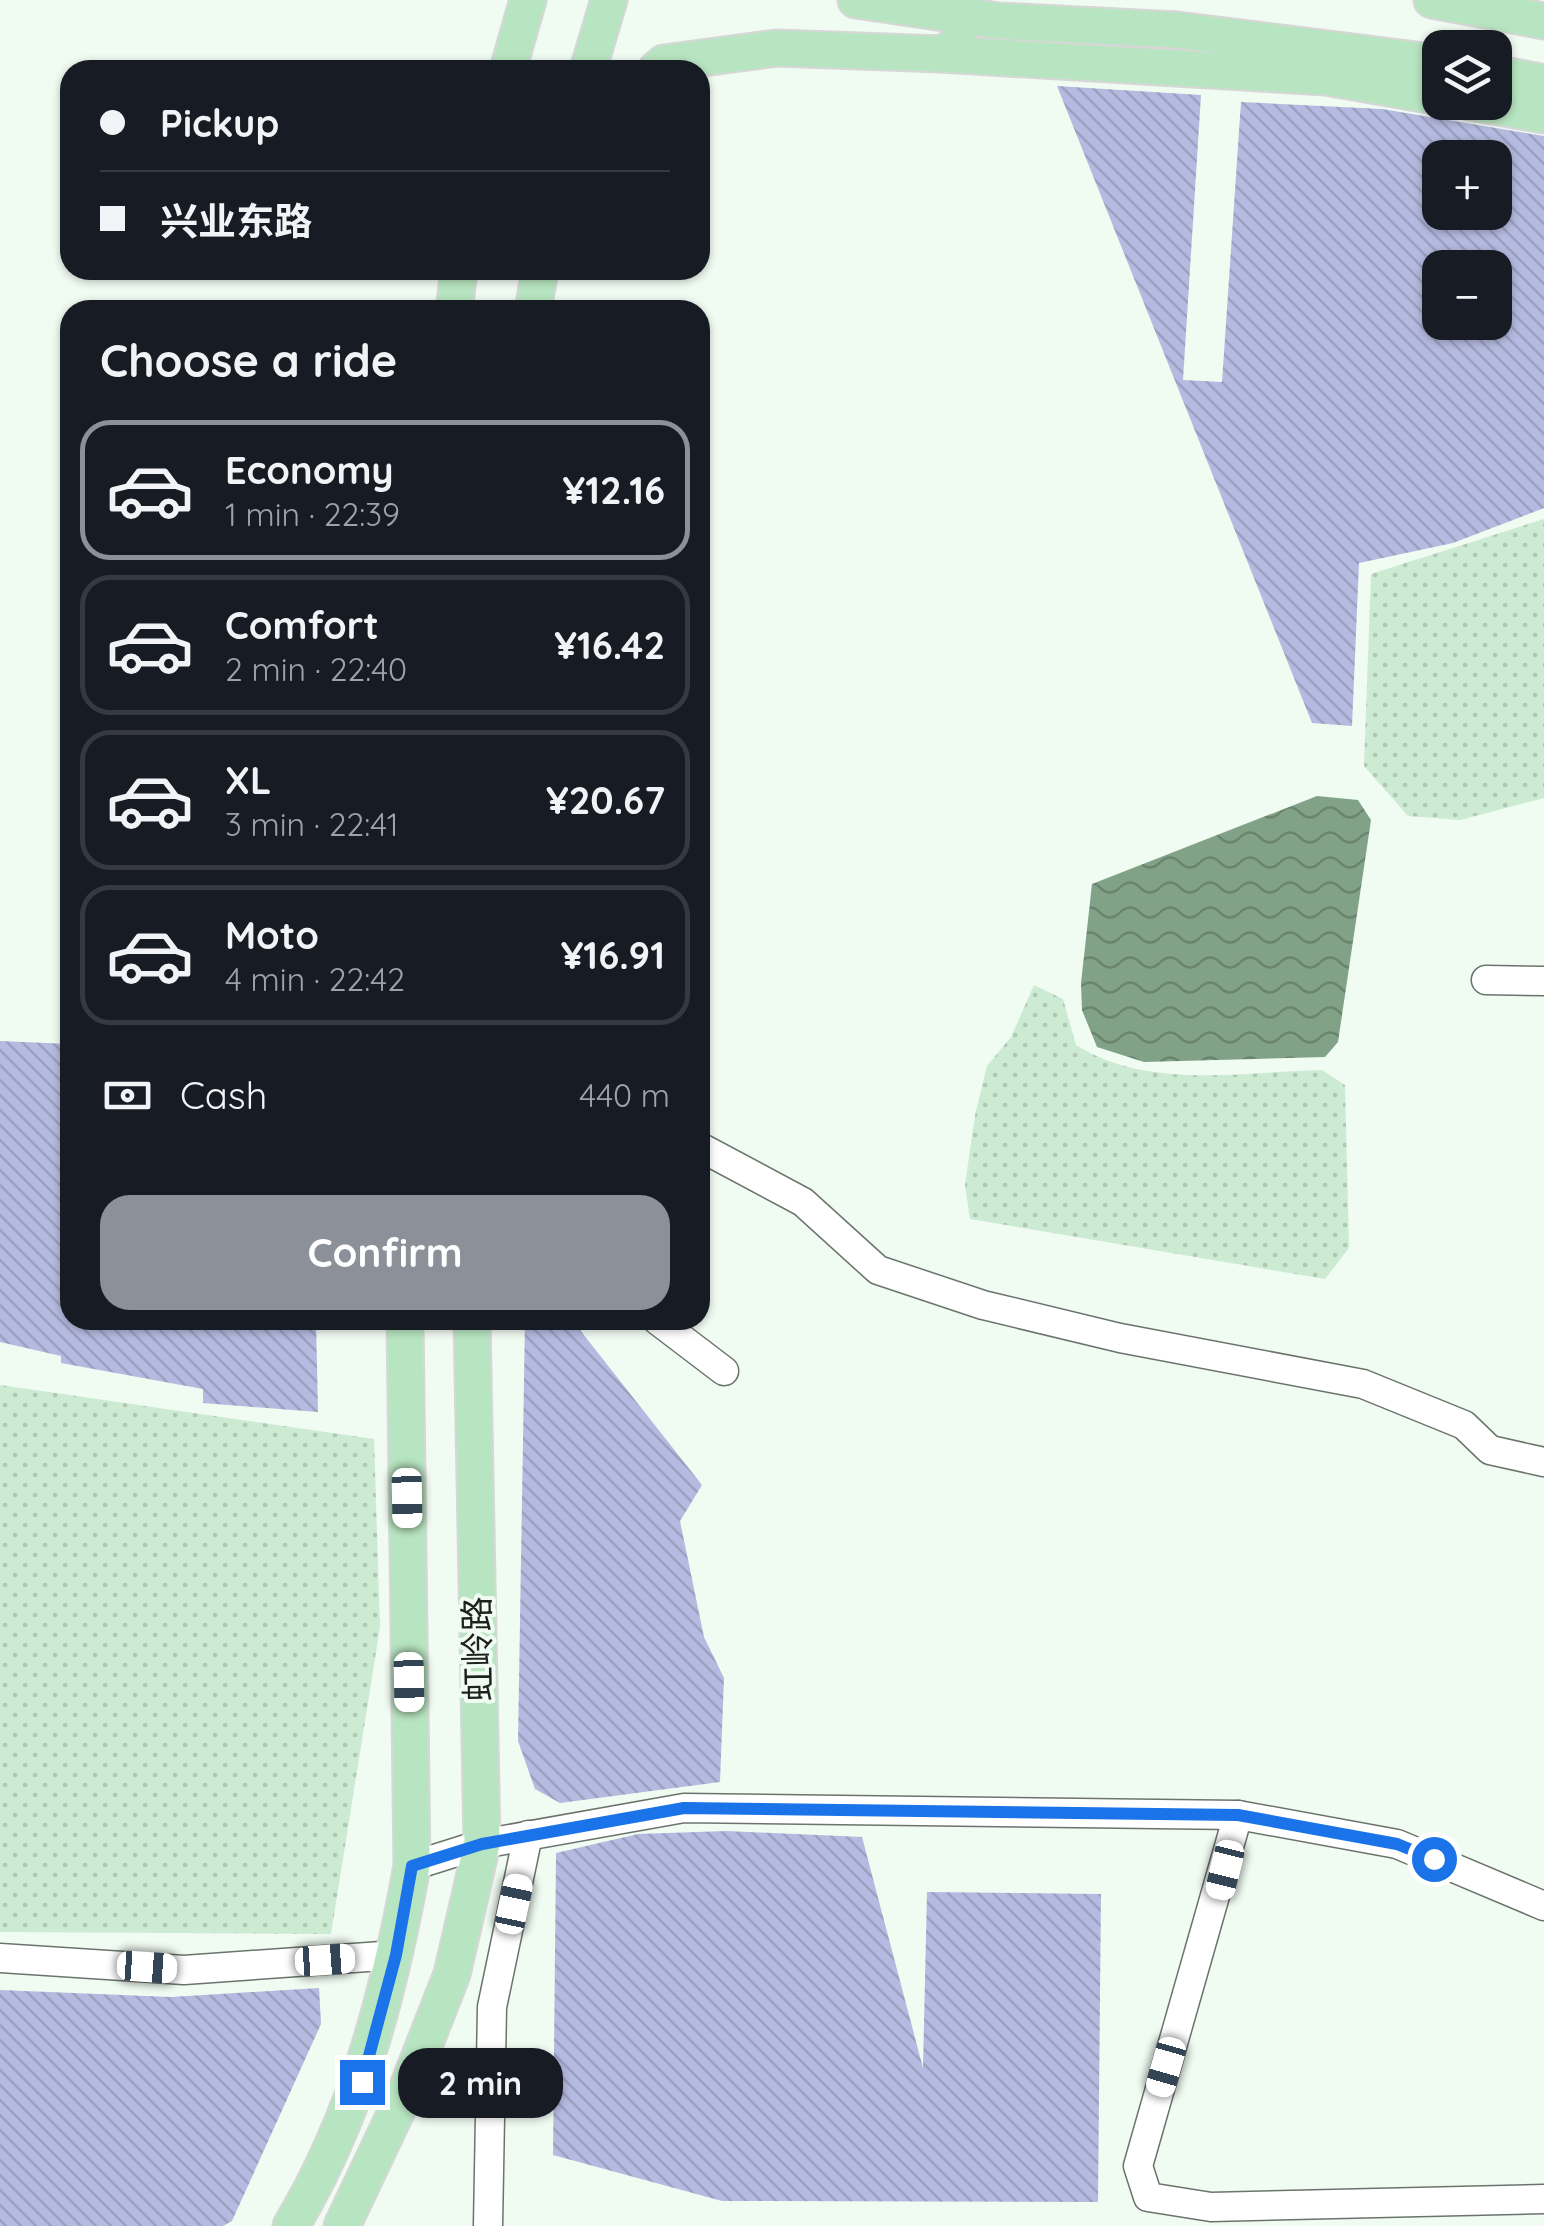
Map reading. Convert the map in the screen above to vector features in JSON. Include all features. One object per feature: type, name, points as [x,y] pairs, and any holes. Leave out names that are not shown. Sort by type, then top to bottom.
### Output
[{"type":"main road","points":[[511,60],[528,0]]},
{"type":"main road","points":[[591,60],[609,0]]},
{"type":"main road","points":[[856,0],[999,21],[1177,30],[1422,61]]},
{"type":"main road","points":[[1432,0],[1544,21]]},
{"type":"main road","points":[[941,54],[999,21]]},
{"type":"main road","points":[[687,60],[777,48],[941,54],[1326,77],[1422,94]]},
{"type":"main road","points":[[1512,76],[1544,82]]},
{"type":"main road","points":[[1512,110],[1544,116]]},
{"type":"main road","name":"虹岭路","points":[[291,2226],[362,2082],[396,1955],[412,1866],[404,1330]]},
{"type":"main road","name":"虹岭路","points":[[342,2226],[407,2090],[452,1974],[482,1844],[472,1330]]},
{"type":"street","points":[[1486,980],[1544,981]]},
{"type":"street","points":[[710,1152],[804,1202],[878,1270],[983,1305],[1120,1338],[1346,1379],[1464,1424],[1490,1450],[1544,1462]]},
{"type":"street","points":[[669,1330],[724,1371]]},
{"type":"street","points":[[412,1866],[482,1844],[684,1808],[1238,1815],[1397,1844],[1544,1906]]},
{"type":"street","points":[[1238,1815],[1138,2166],[1148,2197],[1211,2207],[1544,2199]]},
{"type":"street","points":[[488,2226],[492,2006],[528,1835]]},
{"type":"street","points":[[0,1958],[184,1970],[396,1955]]},
{"type":"shaded area","points":[[1544,519],[1544,798],[1460,820],[1408,816],[1364,766],[1371,574]]},
{"type":"shaded area","points":[[1034,985],[1063,999],[1076,1045],[1104,1059],[1133,1068],[1195,1075],[1322,1070],[1345,1085],[1349,1248],[1325,1279],[970,1219],[965,1185],[987,1066],[1011,1037]]},
{"type":"shaded area","points":[[0,1385],[374,1439],[380,1627],[331,1934],[0,1932]]},
{"type":"water","points":[[1317,796],[1358,800],[1371,820],[1338,1042],[1325,1057],[1144,1062],[1097,1047],[1082,1010],[1081,983],[1092,884]]},
{"type":"building","points":[[1057,86],[1201,95],[1183,380],[1222,382],[1241,102],[1382,109],[1422,116],[1422,120],[1448,120],[1544,136],[1544,508],[1453,543],[1359,563],[1352,726],[1312,723]]},
{"type":"building","points":[[0,1041],[60,1044],[60,1330],[316,1330],[318,1412],[203,1403],[203,1389],[61,1363],[61,1356],[0,1342]]},
{"type":"building","points":[[525,1330],[580,1330],[702,1485],[680,1521],[704,1637],[724,1678],[720,1782],[560,1803],[535,1789],[518,1741]]},
{"type":"building","points":[[727,1831],[862,1837],[923,2068],[927,1892],[1101,1894],[1098,2202],[722,2201],[553,2155],[556,1853],[638,1834]]},
{"type":"building","points":[[319,1988],[321,2024],[232,2221],[223,2226],[0,2226],[0,1990],[171,1997]]},
{"type":"route","points":[[362,2082],[396,1955],[412,1866],[482,1844],[684,1808],[1238,1815],[1397,1844],[1434,1859]]}]
